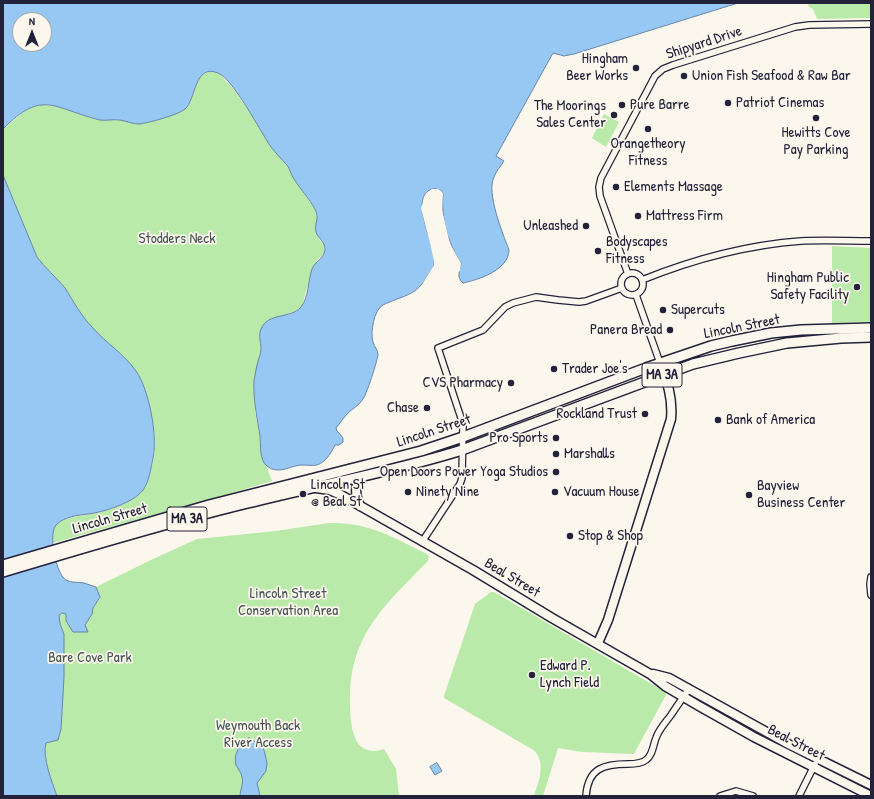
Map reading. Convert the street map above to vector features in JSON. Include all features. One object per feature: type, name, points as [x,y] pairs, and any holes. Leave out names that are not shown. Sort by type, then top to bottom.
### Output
[{"type":"main road","name":"Lincoln Street","points":[[3,572],[61,551],[208,505],[421,451],[463,437],[660,363],[711,346],[753,336],[801,330],[871,328]]},
{"type":"main road","name":"Lincoln Street","points":[[3,565],[313,487],[362,477],[462,450],[693,364],[787,343],[871,337]]},
{"type":"street","name":"Shipyard Drive","points":[[628,274],[600,196],[599,183],[654,76],[663,69],[673,65],[800,26],[871,24]]},
{"type":"street","points":[[642,280],[705,258],[741,249],[803,241],[871,241]]},
{"type":"street","points":[[628,274],[636,274],[642,280],[642,290],[636,295],[629,295],[622,288],[621,282],[628,274]]},
{"type":"street","points":[[422,542],[460,484],[462,478],[463,424],[438,348],[483,330],[505,308],[516,302],[536,297],[579,302],[622,288]]},
{"type":"street","points":[[598,644],[608,620],[671,419],[672,403],[665,374],[636,295]]},
{"type":"street","points":[[360,506],[356,490],[357,484],[362,477]]},
{"type":"street","name":"Beal Street","points":[[313,487],[330,490],[360,506],[480,574],[552,618],[650,674],[665,686],[683,697],[754,737],[871,796]]},
{"type":"street","points":[[871,576],[871,595]]},
{"type":"street","name":"Beal Street","points":[[650,674],[669,678],[757,728],[871,785]]},
{"type":"street","points":[[586,796],[588,783],[596,771],[604,766],[611,764],[641,763],[646,760],[652,750],[658,734],[688,689]]},
{"type":"street","points":[[799,796],[817,759]]},
{"type":"street","points":[[720,796],[736,791],[753,796]]},
{"type":"green space","points":[[809,3],[871,3],[871,18],[817,19],[813,9],[808,6]]},
{"type":"green space","name":"Stodders Neck","points":[[208,72],[216,72],[220,74],[234,90],[258,124],[271,146],[288,167],[294,179],[315,209],[318,217],[316,228],[319,239],[324,245],[324,254],[317,260],[310,277],[302,306],[294,312],[270,319],[260,343],[261,349],[254,383],[255,411],[260,437],[261,453],[272,481],[53,543],[54,530],[56,525],[61,521],[111,509],[126,503],[139,494],[146,485],[153,462],[155,446],[154,429],[150,407],[143,386],[135,370],[84,319],[58,280],[37,257],[3,175],[3,129],[26,110],[39,104],[57,106],[100,120],[122,120],[135,124],[149,122],[188,105],[197,81]]},
{"type":"green space","points":[[604,114],[619,122],[606,147],[592,138]]},
{"type":"green space","points":[[832,246],[871,248],[871,322],[832,323]]},
{"type":"green space","points":[[329,523],[343,523],[368,528],[391,536],[429,556],[428,561],[397,593],[372,623],[356,658],[351,679],[350,713],[355,738],[359,745],[366,749],[373,751],[384,749],[396,769],[399,796],[57,796],[48,770],[45,749],[46,743],[53,741],[61,729],[64,634],[60,624],[59,615],[62,613],[66,614],[73,632],[85,632],[85,625],[92,614],[93,608],[100,598],[96,587],[197,539],[276,531]]},
{"type":"green space","name":"Edward P. Lynch Field","points":[[491,592],[494,592],[667,693],[634,754],[582,752],[558,748],[543,796],[534,796],[541,767],[535,751],[444,698],[475,604]]},
{"type":"water","points":[[3,3],[738,3],[574,54],[564,56],[553,53],[496,156],[504,161],[494,177],[492,193],[496,214],[509,250],[508,257],[504,263],[492,273],[463,283],[459,276],[461,263],[452,246],[444,221],[443,193],[432,189],[425,194],[422,202],[423,212],[432,247],[434,266],[419,288],[414,292],[383,305],[377,311],[372,338],[378,355],[365,396],[359,404],[347,414],[336,428],[343,438],[343,442],[339,445],[335,445],[326,459],[320,464],[315,465],[301,465],[275,470],[271,469],[264,463],[261,452],[254,380],[261,351],[261,329],[269,320],[297,311],[301,307],[306,298],[312,269],[325,252],[325,247],[316,232],[317,216],[313,205],[293,177],[287,165],[271,147],[239,95],[231,85],[218,73],[210,71],[204,73],[197,84],[189,104],[185,109],[170,116],[139,124],[120,120],[100,120],[49,105],[39,105],[17,116],[3,129]]},
{"type":"water","points":[[3,175],[37,257],[65,288],[85,319],[126,359],[141,379],[145,389],[153,426],[153,458],[151,470],[143,490],[132,499],[118,506],[95,513],[67,518],[57,524],[54,529],[54,553],[62,576],[68,581],[84,583],[96,587],[100,597],[85,625],[88,632],[73,632],[66,621],[66,614],[62,613],[59,615],[60,624],[64,634],[64,677],[61,729],[58,740],[46,743],[45,749],[48,770],[57,796],[3,796]]},
{"type":"water","points":[[249,738],[263,747],[267,763],[266,771],[257,783],[260,796],[240,796],[242,779],[235,761],[236,753],[240,746]]},
{"type":"water","points":[[437,763],[442,771],[435,775],[430,767]]},
{"type":"pier","points":[[432,189],[438,189],[443,193],[442,210],[450,244],[461,263],[460,271],[457,272],[459,264],[448,245],[440,210],[441,194],[437,191],[432,191],[427,195],[424,208],[436,265],[425,285],[421,286],[434,265],[421,208],[426,194]]},
{"type":"place","name":"Hingham Beer Works","points":[[636,68]]},
{"type":"place","name":"Union Fish Seafood & Raw Bar","points":[[684,76]]},
{"type":"place","name":"Patriot Cinemas","points":[[728,103]]},
{"type":"place","name":"Pure Barre","points":[[622,105]]},
{"type":"place","name":"The Moorings Sales Center","points":[[614,115]]},
{"type":"place","name":"Hewitts Cove Pay Parking","points":[[816,118]]},
{"type":"place","name":"Orangetheory Fitness","points":[[648,129]]},
{"type":"place","name":"Elements Massage","points":[[616,187]]},
{"type":"place","name":"Mattress Firm","points":[[638,216]]},
{"type":"place","name":"Unleashed","points":[[586,226]]},
{"type":"place","name":"Bodyscapes Fitness","points":[[598,251]]},
{"type":"place","name":"Hingham Public Safety Facility","points":[[857,287]]},
{"type":"place","name":"Supercuts","points":[[663,310]]},
{"type":"place","name":"Panera Bread","points":[[670,330]]},
{"type":"place","name":"Trader Joe's","points":[[554,369]]},
{"type":"place","name":"CVS Pharmacy","points":[[511,383]]},
{"type":"place","name":"Chase","points":[[427,408]]},
{"type":"place","name":"Rockland Trust","points":[[645,414]]},
{"type":"place","name":"Bank of America","points":[[718,420]]},
{"type":"place","name":"Pro Sports","points":[[556,438]]},
{"type":"place","name":"Marshalls","points":[[556,454]]},
{"type":"place","name":"Open Doors Power Yoga Studios","points":[[556,472]]},
{"type":"place","name":"Ninety Nine","points":[[408,492]]},
{"type":"place","name":"Vacuum House","points":[[555,492]]},
{"type":"place","name":"Lincoln St @ Beal St","points":[[303,494]]},
{"type":"place","name":"Bayview Business Center","points":[[749,495]]},
{"type":"place","name":"Stop & Shop","points":[[570,536]]},
{"type":"place","name":"Edward P. Lynch Field","points":[[532,675]]},
{"type":"park label","name":"Lincoln Street Conservation Area","points":[[288,602]]},
{"type":"park label","name":"Bare Cove Park","points":[[90,658]]},
{"type":"park label","name":"Weymouth Back River Access","points":[[258,734]]}]
